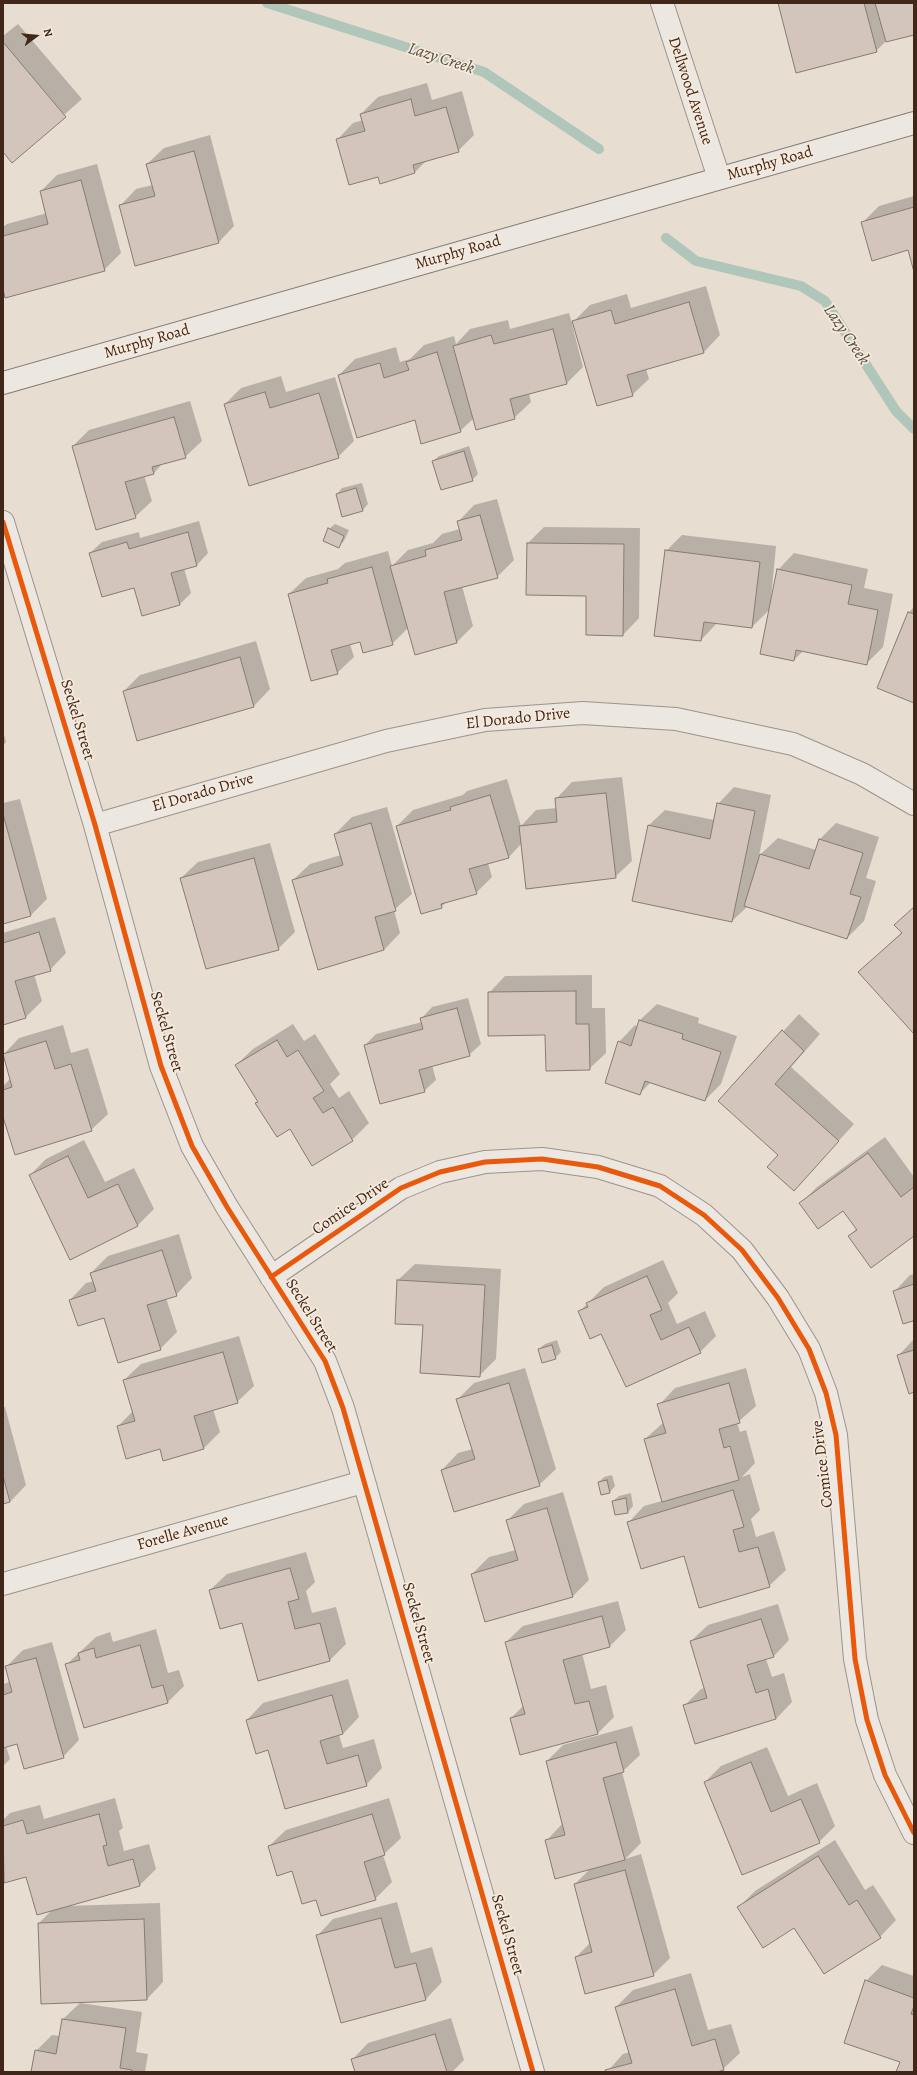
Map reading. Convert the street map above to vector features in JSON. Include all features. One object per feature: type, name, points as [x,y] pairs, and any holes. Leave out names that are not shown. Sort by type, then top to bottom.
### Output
[{"type":"street","name":"Dellwood Avenue","points":[[662,3],[719,178]]},
{"type":"street","name":"Murphy Road","points":[[3,384],[914,123]]},
{"type":"street","name":"Seckel Street","points":[[3,522],[95,825],[161,1066],[192,1146],[227,1207],[325,1361],[343,1408],[533,2072]]},
{"type":"street","name":"El Dorado Drive","points":[[95,825],[386,741],[485,720],[583,713],[676,719],[793,744],[862,774],[914,804]]},
{"type":"street","name":"Comice Drive","points":[[271,1277],[401,1188],[440,1172],[485,1162],[542,1159],[598,1167],[660,1186],[704,1214],[742,1250],[778,1298],[809,1349],[826,1393],[836,1436],[855,1659],[867,1720],[885,1775],[914,1833]]},
{"type":"street","name":"Forelle Avenue","points":[[3,1584],[363,1482]]},
{"type":"building","points":[[778,3],[864,3],[877,52],[796,73]]},
{"type":"building","points":[[875,3],[914,3],[914,35],[886,42]]},
{"type":"building","points":[[3,42],[66,117],[12,163],[3,152]]},
{"type":"building","points":[[411,99],[415,116],[446,107],[459,152],[413,165],[415,173],[380,184],[378,177],[349,185],[336,139],[365,131],[360,114]]},
{"type":"building","points":[[194,151],[219,243],[135,266],[119,205],[155,196],[146,164]]},
{"type":"building","points":[[81,180],[105,271],[5,298],[3,289],[3,236],[48,224],[40,191]]},
{"type":"building","points":[[914,207],[914,272],[908,250],[872,261],[861,222]]},
{"type":"building","points":[[689,302],[704,353],[627,375],[633,396],[597,406],[572,321],[611,310],[615,324]]},
{"type":"building","points":[[553,329],[567,384],[510,399],[515,419],[476,430],[453,346],[491,335],[494,344]]},
{"type":"building","points":[[437,352],[461,432],[421,444],[415,420],[357,438],[338,375],[380,363],[384,378],[409,370],[406,362]]},
{"type":"building","points":[[265,392],[270,408],[319,393],[339,458],[249,486],[224,404]]},
{"type":"building","points":[[174,417],[186,458],[152,467],[154,474],[125,482],[136,518],[96,530],[72,446]]},
{"type":"building","points":[[464,451],[473,481],[441,490],[432,461]]},
{"type":"building","points":[[356,488],[363,511],[342,517],[336,494]]},
{"type":"building","points":[[480,515],[498,578],[444,592],[457,643],[415,655],[390,566],[426,556],[425,550],[462,540],[457,521]]},
{"type":"building","points":[[328,528],[344,536],[339,548],[323,541]]},
{"type":"building","points":[[188,532],[197,566],[171,573],[180,605],[142,616],[134,588],[102,597],[89,553],[127,542],[129,549]]},
{"type":"building","points":[[527,543],[624,544],[623,636],[586,635],[586,596],[526,595]]},
{"type":"building","points":[[665,550],[760,562],[752,628],[704,622],[701,641],[654,636]]},
{"type":"building","points":[[372,567],[393,645],[363,653],[360,642],[331,650],[338,674],[311,681],[288,594],[328,583],[327,579]]},
{"type":"building","points":[[777,569],[852,585],[848,604],[878,610],[867,665],[796,650],[794,661],[760,654]]},
{"type":"building","points":[[908,612],[914,614],[914,703],[877,688]]},
{"type":"building","points":[[240,657],[254,707],[137,741],[123,691]]},
{"type":"building","points":[[606,793],[616,878],[526,889],[519,826],[557,822],[555,798]]},
{"type":"building","points":[[490,795],[509,858],[469,869],[477,894],[441,904],[442,908],[421,914],[396,826],[451,810],[450,807]]},
{"type":"building","points":[[717,803],[755,811],[732,922],[632,901],[648,825],[710,839]]},
{"type":"building","points":[[3,814],[31,916],[3,924]]},
{"type":"building","points":[[371,823],[396,911],[375,917],[384,950],[318,970],[292,880],[343,865],[334,834]]},
{"type":"building","points":[[819,839],[863,853],[850,894],[861,897],[847,939],[744,906],[760,854],[809,869]]},
{"type":"building","points":[[254,858],[279,950],[206,969],[180,878]]},
{"type":"building","points":[[914,907],[914,1034],[858,972],[902,933],[894,925]]},
{"type":"building","points":[[39,932],[51,971],[15,981],[26,1018],[3,1025],[3,943]]},
{"type":"building","points":[[576,991],[576,1024],[589,1024],[590,1070],[546,1071],[545,1035],[488,1036],[488,992]]},
{"type":"building","points":[[457,1008],[470,1056],[419,1070],[425,1092],[380,1104],[364,1045],[423,1029],[420,1018]]},
{"type":"building","points":[[639,1020],[683,1034],[682,1039],[721,1052],[705,1101],[645,1081],[640,1095],[605,1083],[618,1041],[631,1046]]},
{"type":"building","points":[[782,1030],[804,1051],[775,1084],[839,1141],[794,1191],[767,1167],[778,1155],[718,1101]]},
{"type":"building","points":[[277,1040],[287,1057],[298,1050],[324,1091],[313,1098],[323,1113],[333,1107],[353,1141],[312,1166],[290,1129],[277,1137],[255,1103],[258,1102],[235,1065]]},
{"type":"building","points":[[46,1041],[55,1069],[71,1064],[92,1131],[15,1155],[3,1117],[3,1090],[12,1087],[3,1054]]},
{"type":"building","points":[[868,1153],[901,1197],[914,1187],[914,1236],[871,1268],[848,1236],[857,1230],[843,1211],[818,1229],[799,1203]]},
{"type":"building","points":[[68,1156],[88,1198],[118,1184],[138,1226],[70,1260],[29,1175]]},
{"type":"building","points":[[162,1250],[177,1296],[147,1305],[161,1350],[118,1363],[104,1318],[78,1326],[69,1300],[96,1291],[90,1273]]},
{"type":"building","points":[[647,1276],[662,1310],[650,1315],[661,1340],[689,1327],[701,1353],[626,1387],[601,1334],[590,1339],[578,1311],[588,1307],[586,1303]]},
{"type":"building","points":[[397,1280],[485,1285],[480,1377],[420,1373],[423,1325],[395,1324]]},
{"type":"building","points":[[914,1284],[914,1324],[913,1321],[903,1324],[893,1291]]},
{"type":"building","points":[[552,1345],[556,1359],[542,1363],[538,1349]]},
{"type":"building","points":[[914,1350],[914,1392],[909,1394],[897,1355]]},
{"type":"building","points":[[223,1352],[238,1403],[194,1416],[204,1449],[163,1461],[160,1449],[126,1459],[117,1426],[135,1421],[123,1380]]},
{"type":"building","points":[[509,1383],[540,1486],[454,1512],[441,1470],[475,1459],[456,1399]]},
{"type":"building","points":[[729,1383],[740,1423],[719,1429],[724,1448],[730,1446],[739,1480],[662,1502],[644,1439],[666,1433],[657,1404]]},
{"type":"building","points":[[3,1476],[10,1502],[3,1504]]},
{"type":"building","points":[[607,1480],[610,1493],[601,1495],[598,1482]]},
{"type":"building","points":[[733,1490],[744,1527],[733,1530],[739,1552],[758,1547],[770,1587],[699,1608],[684,1556],[641,1569],[627,1522]]},
{"type":"building","points":[[626,1498],[628,1513],[615,1515],[612,1501]]},
{"type":"building","points":[[547,1508],[573,1597],[485,1622],[471,1574],[518,1560],[506,1520]]},
{"type":"building","points":[[290,1568],[299,1599],[288,1602],[295,1629],[320,1623],[330,1661],[258,1681],[242,1623],[220,1629],[209,1590]]},
{"type":"building","points":[[602,1616],[610,1647],[563,1660],[575,1704],[589,1701],[598,1734],[520,1755],[510,1718],[525,1714],[505,1642]]},
{"type":"building","points":[[761,1619],[774,1657],[747,1665],[756,1693],[768,1689],[776,1719],[695,1744],[683,1705],[707,1698],[690,1641]]},
{"type":"building","points":[[140,1645],[152,1688],[163,1685],[168,1703],[84,1728],[65,1664],[80,1660],[78,1653],[94,1648],[96,1658]]},
{"type":"building","points":[[36,1658],[64,1758],[24,1769],[17,1744],[3,1748],[3,1695],[12,1692],[5,1666]]},
{"type":"building","points":[[332,1695],[343,1734],[320,1741],[327,1764],[358,1755],[367,1786],[285,1809],[268,1750],[256,1754],[246,1720]]},
{"type":"building","points":[[616,1742],[624,1772],[603,1778],[625,1860],[555,1879],[545,1840],[565,1835],[546,1761]]},
{"type":"building","points":[[751,1762],[771,1812],[801,1799],[820,1843],[742,1875],[704,1782]]},
{"type":"building","points":[[99,1814],[107,1845],[103,1846],[108,1866],[133,1859],[140,1886],[37,1915],[26,1877],[4,1883],[3,1826],[23,1820],[27,1834]]},
{"type":"building","points":[[372,1814],[385,1855],[364,1862],[376,1900],[321,1916],[316,1900],[302,1904],[292,1871],[277,1876],[268,1846]]},
{"type":"building","points":[[818,1856],[849,1905],[857,1900],[881,1938],[824,1974],[794,1928],[763,1948],[737,1907]]},
{"type":"building","points":[[625,1870],[654,1976],[585,1994],[575,1957],[592,1952],[574,1884]]},
{"type":"building","points":[[381,1918],[395,1968],[416,1963],[426,2000],[341,2023],[316,1935]]},
{"type":"building","points":[[144,1919],[147,2000],[41,2004],[38,1923]]},
{"type":"building","points":[[865,1980],[914,1998],[914,2006],[911,2014],[914,2015],[914,2072],[896,2072],[900,2062],[844,2043]]},
{"type":"building","points":[[675,1989],[692,2046],[715,2039],[724,2070],[717,2072],[606,2072],[605,2070],[632,2063],[615,2007]]},
{"type":"building","points":[[62,2019],[126,2028],[120,2068],[132,2070],[132,2072],[31,2072],[35,2050],[56,2054]]},
{"type":"building","points":[[435,2034],[447,2072],[355,2072],[351,2059]]},
{"type":"waterway","name":"Lazy Creek","points":[[267,3],[484,72],[599,149]]},
{"type":"waterway","name":"Lazy Creek","points":[[666,238],[696,261],[801,286],[825,301],[896,411],[914,429]]},
{"type":"cycle path","points":[[3,522],[95,825],[161,1066],[192,1146],[227,1207],[325,1361],[343,1408],[533,2072]]},
{"type":"cycle path","points":[[271,1277],[401,1188],[440,1172],[485,1162],[542,1159],[598,1167],[660,1186],[704,1215],[742,1250],[778,1298],[809,1349],[826,1393],[836,1435],[855,1659],[867,1720],[885,1775],[914,1833]]}]
